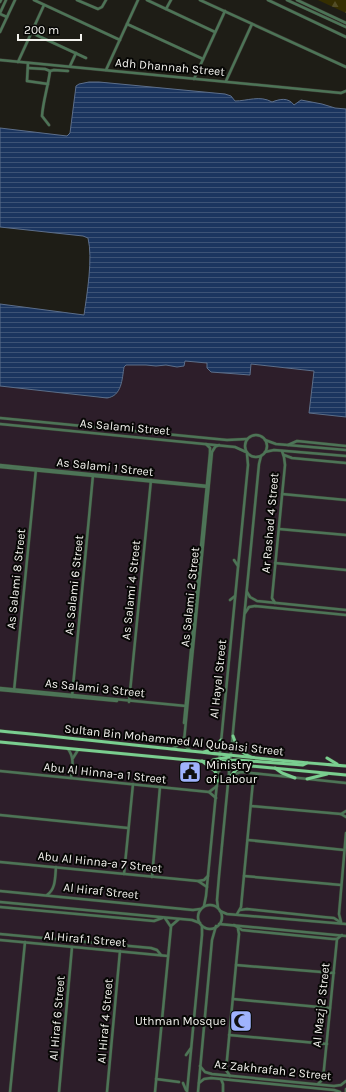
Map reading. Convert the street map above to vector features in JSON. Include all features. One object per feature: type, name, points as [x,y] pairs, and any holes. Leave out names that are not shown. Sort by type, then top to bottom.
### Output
[{"type":"main road","name":"Sultan Bin Mohammed Al Qubaisi Street","points":[[1,732],[200,752],[220,759],[230,760],[255,758],[346,766]]},
{"type":"main road","points":[[232,736],[241,752],[255,758]]},
{"type":"main road","points":[[200,752],[215,748],[221,740]]},
{"type":"main road","name":"Sultan Bin Mohammed Al Qubaisi Street","points":[[0,742],[201,760],[220,759],[249,765],[346,775]]},
{"type":"main road","points":[[166,757],[169,756],[210,760],[220,759]]},
{"type":"main road","points":[[327,758],[338,765]]},
{"type":"main road","points":[[201,760],[215,771],[218,781]]},
{"type":"main road","points":[[230,760],[303,765],[308,763]]},
{"type":"main road","points":[[228,781],[236,770],[249,765]]},
{"type":"main road","points":[[275,768],[282,773],[295,778]]},
{"type":"main road","points":[[307,779],[330,774]]},
{"type":"street","points":[[6,0],[0,14],[7,17]]},
{"type":"street","points":[[0,32],[15,0]]},
{"type":"street","points":[[34,0],[120,40]]},
{"type":"street","points":[[77,0],[98,9],[102,7],[106,0]]},
{"type":"street","points":[[106,70],[138,0]]},
{"type":"street","points":[[147,0],[215,32]]},
{"type":"street","points":[[166,9],[171,0]]},
{"type":"street","points":[[200,0],[346,67]]},
{"type":"street","points":[[268,0],[346,37]]},
{"type":"street","points":[[287,0],[346,27]]},
{"type":"street","points":[[297,0],[346,23]]},
{"type":"street","points":[[18,62],[44,5]]},
{"type":"street","points":[[194,78],[225,11]]},
{"type":"street","points":[[127,24],[203,59]]},
{"type":"street","points":[[226,81],[252,24]]},
{"type":"street","points":[[32,33],[86,58]]},
{"type":"street","points":[[70,66],[76,53]]},
{"type":"street","name":"Adh Dhannah Street","points":[[0,60],[338,92],[346,90]]},
{"type":"street","points":[[28,63],[27,82],[48,84]]},
{"type":"street","points":[[47,64],[50,70]]},
{"type":"street","points":[[49,126],[42,116],[43,102],[47,93],[50,70],[53,65]]},
{"type":"street","points":[[28,68],[68,72]]},
{"type":"street","name":"As Salami Street","points":[[0,418],[226,440],[246,439]]},
{"type":"street","name":"As Salami Street","points":[[0,424],[237,447],[247,453]]},
{"type":"street","points":[[265,440],[267,446],[265,452],[261,456],[255,457],[247,453],[244,444],[246,439],[256,434],[265,440],[276,444],[346,450]]},
{"type":"street","points":[[287,445],[297,442],[346,446]]},
{"type":"street","name":"As Salami 2 Street","points":[[187,707],[208,487],[210,452],[206,444]]},
{"type":"street","name":"As Salami 2 Street","points":[[172,749],[179,745],[182,740],[187,707],[208,504],[208,487],[213,451],[219,445]]},
{"type":"street","points":[[265,452],[274,450],[346,456]]},
{"type":"street","name":"Ar Rashad 4 Street","points":[[272,598],[285,465],[282,451]]},
{"type":"street","name":"Al Hayal Street","points":[[204,906],[218,781],[248,465],[247,453]]},
{"type":"street","points":[[284,455],[292,458],[346,463]]},
{"type":"street","name":"Al Hayal Street","points":[[219,909],[218,887],[232,736],[261,456]]},
{"type":"street","points":[[285,465],[287,460],[292,458]]},
{"type":"street","name":"As Salami 1 Street","points":[[0,466],[208,487]]},
{"type":"street","name":"As Salami 8 Street","points":[[14,690],[36,470]]},
{"type":"street","name":"As Salami 6 Street","points":[[72,696],[93,475]]},
{"type":"street","name":"As Salami 4 Street","points":[[129,701],[151,481]]},
{"type":"street","points":[[282,494],[346,500]]},
{"type":"street","points":[[279,529],[346,535]]},
{"type":"street","points":[[234,560],[238,566]]},
{"type":"street","points":[[275,563],[346,570]]},
{"type":"street","points":[[247,590],[252,600],[261,602],[346,610]]},
{"type":"street","points":[[230,600],[235,596]]},
{"type":"street","points":[[268,602],[272,598],[275,603]]},
{"type":"street","points":[[261,602],[259,604],[261,606]]},
{"type":"street","points":[[244,615],[251,606],[346,615]]},
{"type":"street","name":"As Salami 3 Street","points":[[0,689],[187,707]]},
{"type":"street","points":[[187,707],[184,744],[191,751]]},
{"type":"street","points":[[68,749],[73,758]]},
{"type":"street","points":[[70,778],[73,758],[78,750]]},
{"type":"street","points":[[218,773],[222,767],[225,766],[228,768],[229,773]]},
{"type":"street","name":"Abu Al Hinna-a 1 Street","points":[[0,771],[209,792]]},
{"type":"street","points":[[228,781],[237,773],[248,773],[346,783]]},
{"type":"street","points":[[248,773],[252,776],[253,781]]},
{"type":"street","points":[[237,914],[242,903],[253,781],[255,776],[258,774]]},
{"type":"street","points":[[124,874],[133,784]]},
{"type":"street","points":[[216,798],[209,792],[217,786]]},
{"type":"street","points":[[152,877],[160,787]]},
{"type":"street","points":[[251,806],[341,814],[346,817]]},
{"type":"street","points":[[341,814],[346,811]]},
{"type":"street","points":[[0,815],[128,828]]},
{"type":"street","points":[[344,923],[340,919],[339,912],[346,833]]},
{"type":"street","points":[[248,840],[344,850]]},
{"type":"street","name":"Abu Al Hinna-a 7 Street","points":[[0,862],[198,881],[207,887]]},
{"type":"street","points":[[56,867],[54,888],[58,896]]},
{"type":"street","points":[[198,881],[204,880],[208,876]]},
{"type":"street","points":[[244,876],[341,885]]},
{"type":"street","points":[[47,895],[54,888]]},
{"type":"street","name":"Al Hiraf Street","points":[[0,891],[193,910],[200,909]]},
{"type":"street","name":"Al Hiraf Street","points":[[0,902],[192,920],[201,924]]},
{"type":"street","points":[[242,903],[247,909]]},
{"type":"street","points":[[187,1092],[202,936],[201,924],[198,917],[200,909],[204,906],[211,905],[225,913],[344,923]]},
{"type":"street","points":[[0,907],[156,921],[164,918],[171,927]]},
{"type":"street","points":[[198,1092],[212,940],[217,925],[221,919],[219,909]]},
{"type":"street","points":[[240,910],[247,909],[332,918],[344,923]]},
{"type":"street","points":[[332,918],[336,917],[339,912]]},
{"type":"street","points":[[155,1092],[171,927],[180,919]]},
{"type":"street","points":[[201,924],[207,928],[217,925],[232,925],[346,936]]},
{"type":"street","points":[[232,925],[244,931],[331,939],[342,935]]},
{"type":"street","points":[[223,1084],[229,1078],[226,1070],[239,936],[238,929]]},
{"type":"street","points":[[239,936],[244,931]]},
{"type":"street","points":[[0,934],[151,948],[157,950],[161,955]]},
{"type":"street","name":"Al Mazj 2 Street","points":[[323,1079],[337,938]]},
{"type":"street","points":[[331,939],[336,945]]},
{"type":"street","name":"Al Hiraf 1 Street","points":[[0,940],[168,956]]},
{"type":"street","points":[[10,1092],[24,942]]},
{"type":"street","name":"Al Hiraf 6 Street","points":[[59,1092],[72,947]]},
{"type":"street","name":"Al Hiraf 4 Street","points":[[107,1092],[120,951]]},
{"type":"street","points":[[236,965],[334,973]]},
{"type":"street","points":[[233,999],[330,1008]]},
{"type":"street","points":[[229,1035],[327,1044]]},
{"type":"street","points":[[186,1055],[191,1047]]},
{"type":"street","name":"Az Zakhrafah 2 Street","points":[[200,1066],[205,1072],[213,1076],[318,1088],[340,1092]]},
{"type":"street","points":[[223,1092],[223,1084],[220,1077],[226,1070]]},
{"type":"street","name":"Az Zakhrafah 2 Street","points":[[198,1084],[206,1078],[213,1076]]},
{"type":"street","name":"Az Zakhrafah 2 Street","points":[[229,1078],[333,1086],[341,1085],[346,1081]]},
{"type":"street","points":[[156,1079],[179,1082]]},
{"type":"street","points":[[318,1084],[323,1079],[327,1085]]},
{"type":"street","points":[[183,1083],[187,1092]]},
{"type":"street","points":[[332,1090],[333,1086]]},
{"type":"street","points":[[318,1088],[320,1092],[324,1089]]},
{"type":"shaded area","points":[[185,361],[207,363],[250,375],[251,364],[314,371],[309,413],[346,417],[346,1092],[0,1092],[0,386],[111,398],[116,394],[121,385],[124,367],[126,365],[184,366]]},
{"type":"green space","points":[[318,0],[346,0],[346,13]]},
{"type":"water","points":[[89,82],[225,94],[231,96],[235,101],[263,99],[272,102],[284,99],[292,102],[294,105],[301,100],[346,109],[346,417],[309,413],[314,371],[251,364],[250,375],[211,372],[207,368],[207,363],[185,361],[184,366],[177,367],[166,365],[126,365],[124,367],[122,382],[116,394],[107,398],[0,386],[0,304],[84,315],[90,256],[88,238],[83,236],[0,227],[0,128],[67,136],[70,133],[76,86]]},
{"type":"place","name":"Ministry of Labour","points":[[190,772]]},
{"type":"place","name":"Uthman Mosque","points":[[241,1021]]}]
